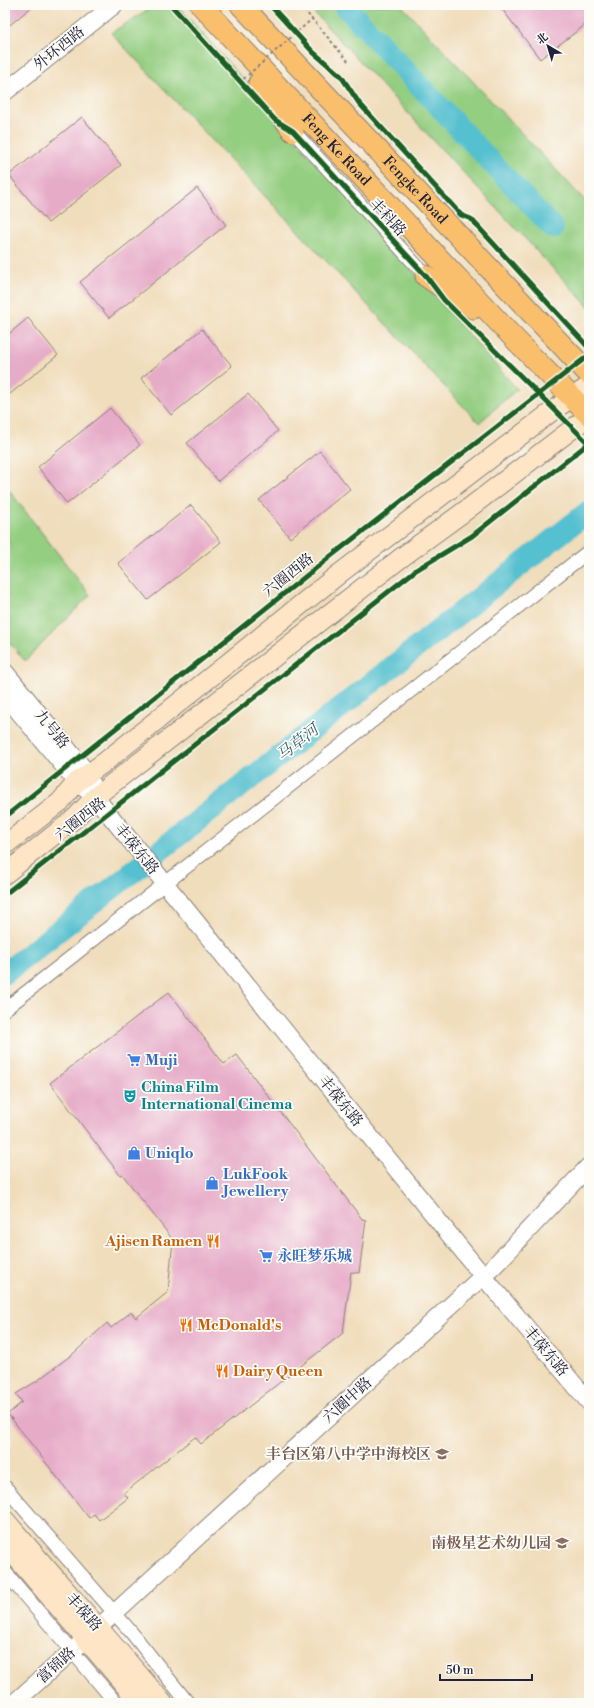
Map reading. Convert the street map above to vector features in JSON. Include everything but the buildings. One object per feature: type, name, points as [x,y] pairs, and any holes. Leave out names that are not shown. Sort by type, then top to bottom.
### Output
[{"type":"main road","name":"Feng Ke Road","points":[[201,5],[508,332],[589,415]]},
{"type":"main road","name":"Fengke Road","points":[[241,5],[589,374]]},
{"type":"main road","points":[[238,44],[255,78],[284,128]]},
{"type":"main road","points":[[426,276],[508,332]]},
{"type":"main road","name":"六圈西路","points":[[5,845],[60,802],[82,778],[106,761],[339,574],[555,409],[589,386]]},
{"type":"main road","name":"六圈西路","points":[[5,874],[74,818],[95,797],[402,557],[469,508],[589,415]]},
{"type":"main road","name":"丰葆路","points":[[5,1520],[85,1639],[163,1703]]},
{"type":"main road","name":"丰葆路","points":[[5,1544],[140,1703]]},
{"type":"street","name":"外环西路","points":[[5,92],[114,5]]},
{"type":"street","name":"丰科路","points":[[284,128],[426,276]]},
{"type":"street","points":[[5,1009],[162,881],[589,551]]},
{"type":"street","name":"九号路","points":[[5,672],[95,797]]},
{"type":"street","name":"九号路","points":[[5,695],[82,778]]},
{"type":"street","name":"丰葆东路","points":[[95,797],[483,1276],[589,1402]]},
{"type":"street","name":"六圈中路","points":[[85,1639],[483,1276],[589,1166]]},
{"type":"street","points":[[5,1487],[188,1703]]},
{"type":"street","points":[[5,1572],[85,1639],[116,1703]]},
{"type":"street","name":"富锦路","points":[[14,1703],[85,1639]]},
{"type":"path","points":[[300,5],[348,61]]},
{"type":"path","points":[[240,82],[312,19]]},
{"type":"path","points":[[291,28],[302,40]]},
{"type":"path","points":[[214,53],[284,128]]},
{"type":"path","points":[[214,53],[284,128]]},
{"type":"green space","points":[[155,5],[177,5],[517,389],[479,423],[111,33]]},
{"type":"green space","points":[[307,5],[401,5],[589,205],[589,307]]},
{"type":"green space","points":[[5,485],[90,595],[25,661],[5,637]]},
{"type":"waterway","points":[[344,5],[553,228]]},
{"type":"waterway","name":"马草河","points":[[5,973],[589,511]]},
{"type":"cycle path","points":[[171,5],[275,120],[293,131],[426,276],[444,300],[589,444]]},
{"type":"cycle path","points":[[270,5],[313,52],[341,76],[359,103],[461,215],[471,219],[589,348]]},
{"type":"cycle path","points":[[5,817],[331,556],[589,355]]},
{"type":"cycle path","points":[[5,894],[416,570],[472,536],[589,443]]},
{"type":"place","name":"Muji","points":[[134,1060]]},
{"type":"place","name":"China Film International Cinema","points":[[130,1096]]},
{"type":"place","name":"Uniqlo","points":[[134,1153]]},
{"type":"place","name":"LukFook Jewellery","points":[[212,1183]]},
{"type":"place","name":"Ajisen Ramen","points":[[213,1241]]},
{"type":"place","name":"永旺梦乐城","points":[[266,1256]]},
{"type":"place","name":"McDonald's","points":[[186,1325]]},
{"type":"place","name":"Dairy Queen","points":[[222,1371]]},
{"type":"place","name":"丰台区第八中学中海校区","points":[[442,1454]]},
{"type":"place","name":"南极星艺术幼儿园","points":[[562,1543]]}]
